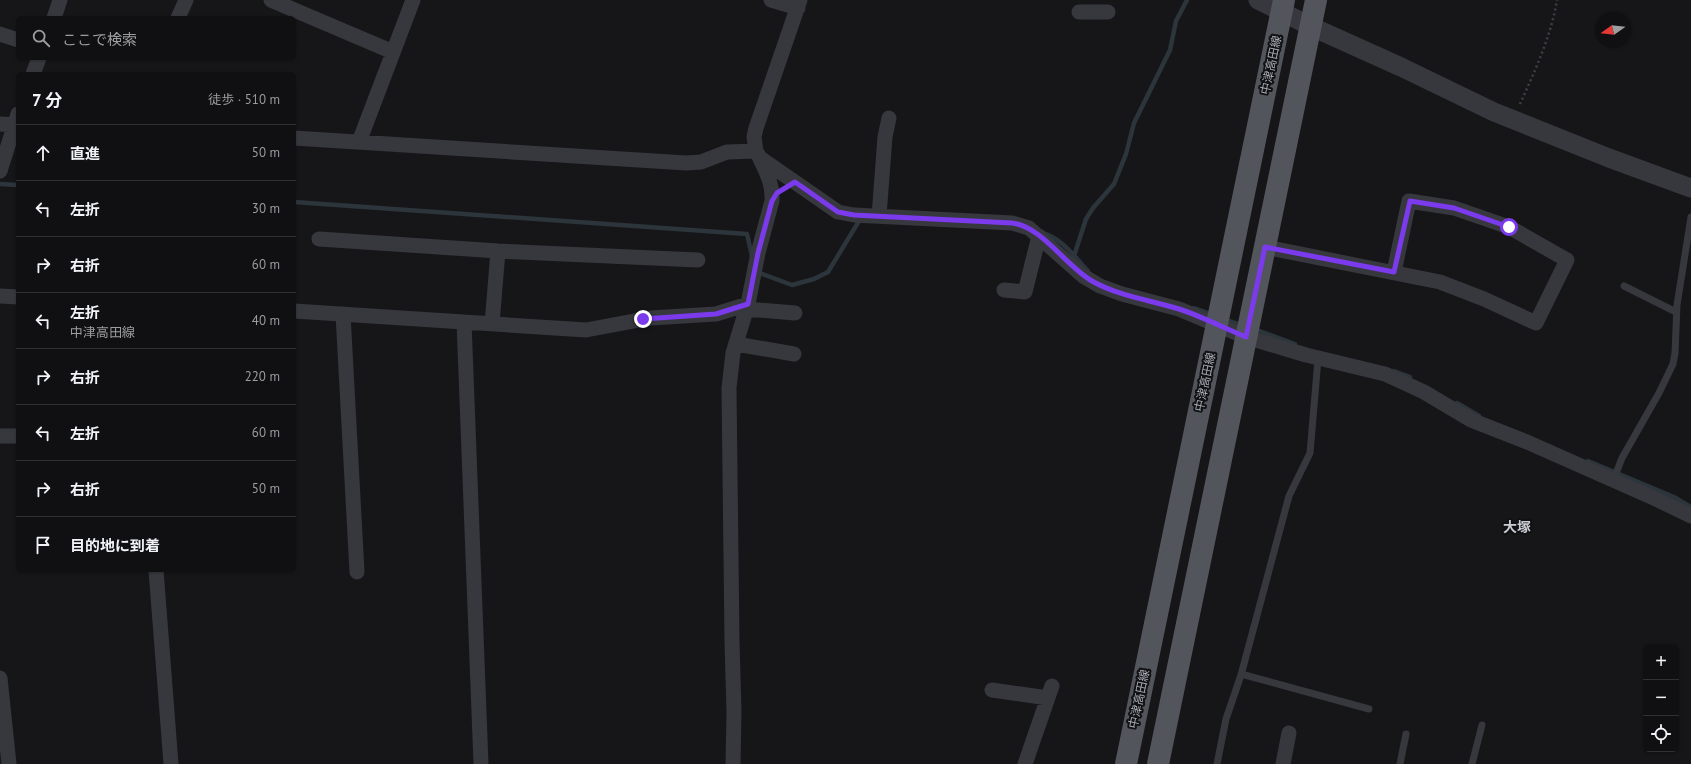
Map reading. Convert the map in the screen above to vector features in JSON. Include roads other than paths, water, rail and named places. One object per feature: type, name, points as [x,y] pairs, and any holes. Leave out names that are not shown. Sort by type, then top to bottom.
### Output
[{"type":"main road","points":[[1158,764],[1316,0]]},
{"type":"main road","name":"中津高田線","points":[[1126,764],[1283,6]]},
{"type":"street","points":[[55,16],[60,0]]},
{"type":"street","points":[[179,16],[186,0]]},
{"type":"street","points":[[271,0],[393,52]]},
{"type":"street","points":[[359,142],[413,0]]},
{"type":"street","points":[[733,764],[734,712],[728,409],[731,362],[747,307],[758,253],[772,201],[770,179],[758,155],[754,137],[799,4],[771,0]]},
{"type":"street","points":[[1258,0],[1283,6],[1310,26],[1401,67],[1494,112],[1609,158],[1691,188]]},
{"type":"street","points":[[1079,12],[1108,12]]},
{"type":"street","points":[[0,34],[16,39]]},
{"type":"street","points":[[34,72],[38,60]]},
{"type":"street","points":[[878,216],[885,137],[889,118]]},
{"type":"street","points":[[0,171],[13,122]]},
{"type":"street","points":[[296,138],[686,163],[701,162],[727,152],[758,155],[838,212],[854,215],[1012,223],[1025,225],[1083,276],[1100,286],[1122,294],[1179,309],[1246,337],[1318,359],[1385,374],[1406,383],[1471,420],[1527,442],[1691,516]]},
{"type":"street","points":[[772,201],[777,193],[795,182]]},
{"type":"street","points":[[1265,247],[1440,282],[1484,299],[1536,322],[1567,260],[1509,227],[1454,208],[1410,201],[1394,272]]},
{"type":"street","points":[[1004,290],[1025,292],[1038,236]]},
{"type":"street","points":[[319,239],[498,251],[698,260]]},
{"type":"street","points":[[492,324],[498,251]]},
{"type":"street","points":[[0,296],[16,298]]},
{"type":"street","points":[[296,311],[586,330],[650,318],[716,314],[747,307],[795,313]]},
{"type":"street","points":[[344,314],[357,572]]},
{"type":"street","points":[[464,322],[481,764]]},
{"type":"street","points":[[736,344],[794,354]]},
{"type":"street","points":[[0,436],[16,436]]},
{"type":"street","points":[[156,572],[171,764]]},
{"type":"street","points":[[0,678],[8,764]]},
{"type":"street","points":[[992,690],[1050,692],[1025,764]]},
{"type":"street","points":[[1283,764],[1289,733]]},
{"type":"lane","points":[[1613,481],[1622,458],[1667,378],[1675,353],[1676,312],[1691,217]]},
{"type":"lane","points":[[1624,286],[1676,312]]},
{"type":"lane","points":[[1217,764],[1226,720],[1241,674],[1290,496],[1310,453],[1318,359]]},
{"type":"lane","points":[[1241,674],[1369,709]]},
{"type":"lane","points":[[1472,764],[1482,725]]},
{"type":"lane","points":[[1400,764],[1406,734]]},
{"type":"waterway","points":[[1074,256],[1086,219],[1093,208],[1114,184],[1126,154],[1134,123],[1170,50],[1176,21],[1187,0]]},
{"type":"waterway","points":[[0,184],[16,185]]},
{"type":"waterway","points":[[296,202],[747,234],[752,256]]},
{"type":"waterway","points":[[757,272],[792,285],[814,279],[828,272],[859,221],[862,220]]},
{"type":"waterway","points":[[1042,233],[1049,235],[1062,243],[1088,271]]},
{"type":"waterway","points":[[1194,308],[1214,315]]},
{"type":"waterway","points":[[1224,319],[1244,326]]},
{"type":"waterway","points":[[1254,329],[1295,344]]},
{"type":"waterway","points":[[1394,371],[1410,377]]},
{"type":"waterway","points":[[1457,403],[1479,416]]},
{"type":"waterway","points":[[1588,461],[1674,497],[1691,507]]},
{"type":"district","name":"大塚","points":[[1517,527]]}]
